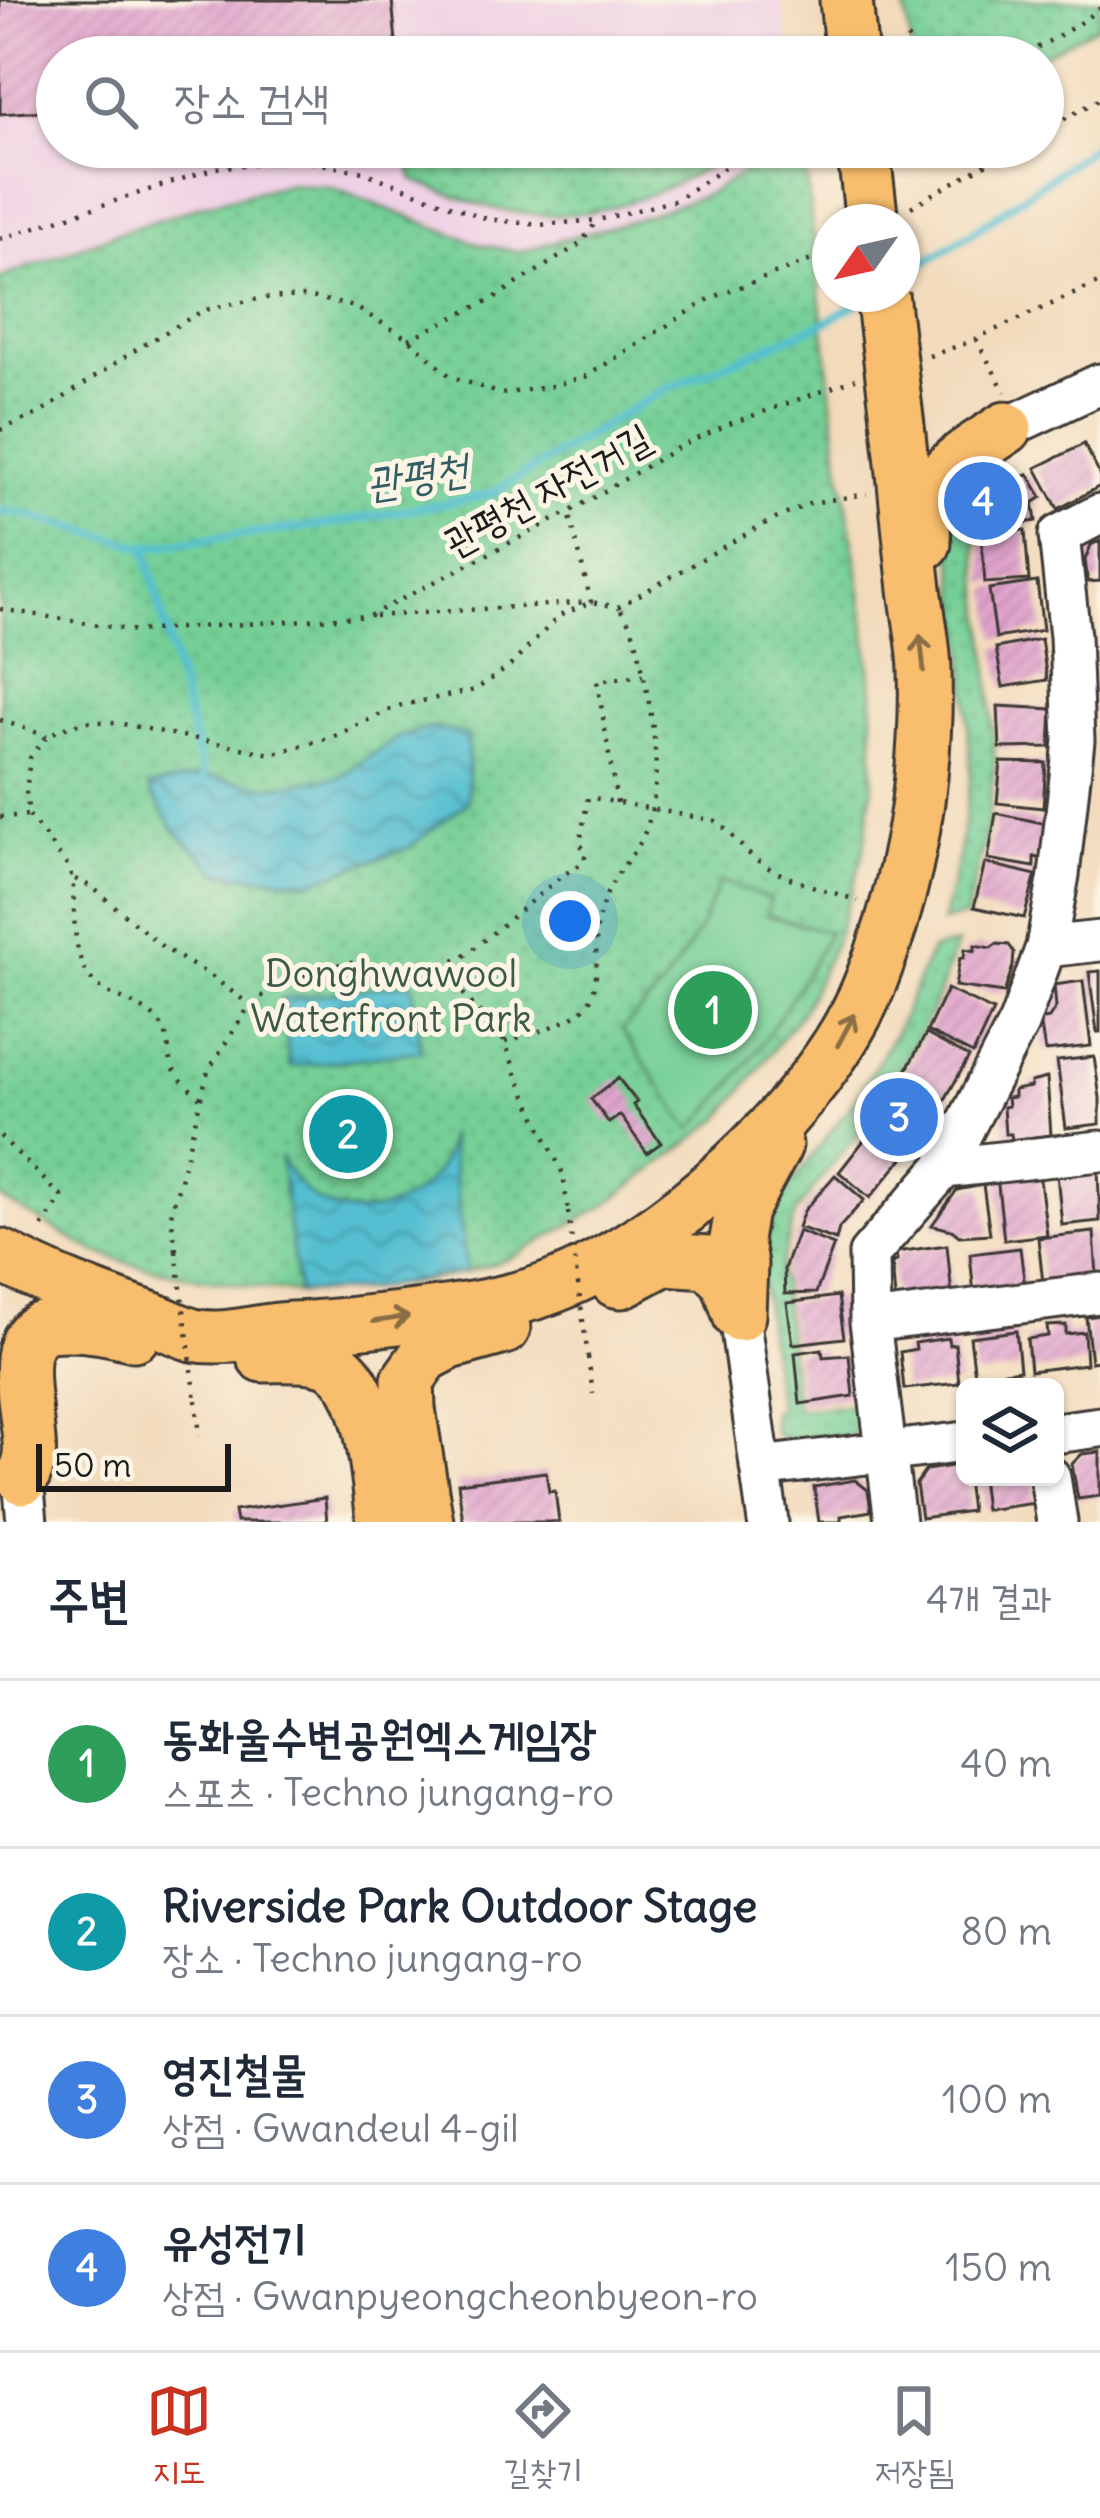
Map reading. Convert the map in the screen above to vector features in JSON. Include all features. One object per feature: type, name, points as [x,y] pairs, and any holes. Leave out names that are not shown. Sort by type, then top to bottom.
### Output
[{"type":"main road","points":[[870,168],[882,204]]},
{"type":"main road","points":[[25,1500],[29,1457],[17,1350],[40,1328],[75,1324],[148,1339],[328,1327],[480,1306],[559,1284],[630,1250],[743,1160],[841,1043],[871,984],[896,906],[916,828],[924,747],[925,667],[899,392],[885,312]]},
{"type":"main road","points":[[899,392],[936,424],[1013,425]]},
{"type":"main road","points":[[913,574],[927,559],[923,523],[933,485],[960,459],[1013,425]]},
{"type":"main road","points":[[739,1315],[741,1264],[736,1240],[741,1210],[808,1086]]},
{"type":"main road","points":[[20,1242],[31,1272],[213,1336],[253,1356],[325,1359],[343,1370],[368,1417],[383,1522]]},
{"type":"main road","points":[[427,1522],[407,1380],[425,1356],[450,1342],[507,1327],[559,1284],[621,1282],[664,1258],[709,1262],[728,1280],[739,1315]]},
{"type":"main road","points":[[0,1378],[25,1500]]},
{"type":"street","points":[[1013,425],[1100,384]]},
{"type":"street","points":[[895,1522],[870,1322],[869,1254],[944,1168],[1019,1022],[1046,947],[1074,741],[1070,636],[1059,535],[1100,514]]},
{"type":"street","points":[[1046,947],[1100,941]]},
{"type":"street","points":[[944,1168],[1100,1151]]},
{"type":"street","points":[[870,1322],[1100,1293]]},
{"type":"street","points":[[739,1315],[768,1522]]},
{"type":"street","points":[[1064,1432],[1100,1427]]},
{"type":"street","points":[[760,1467],[956,1443]]},
{"type":"street","points":[[1051,1486],[1057,1522]]},
{"type":"path","points":[[1058,36],[1100,8]]},
{"type":"path","points":[[1064,120],[1100,100]]},
{"type":"path","points":[[0,239],[215,168]]},
{"type":"path","points":[[341,168],[487,219],[539,225],[598,220],[676,200],[724,168]]},
{"type":"path","points":[[911,204],[977,168]]},
{"type":"path","points":[[410,339],[494,298],[580,244],[598,220]]},
{"type":"path","name":"관평천 자전거길","points":[[0,430],[42,412],[204,310],[263,298],[307,296],[355,307],[410,339],[450,376],[501,394],[587,376],[711,298],[812,261]]},
{"type":"path","name":"관평천 자전거길","points":[[0,609],[136,631],[369,616],[729,424],[899,392],[976,339],[1100,281]]},
{"type":"path","points":[[976,339],[1013,425]]},
{"type":"path","points":[[618,607],[762,525],[811,503],[884,491]]},
{"type":"path","points":[[569,512],[591,602]]},
{"type":"path","points":[[200,1098],[172,1070],[161,1025],[128,998],[105,991],[87,975],[78,953],[68,867],[28,814],[30,758],[47,736],[92,721],[271,754],[332,737],[398,706],[475,690],[509,667],[559,616],[591,602]]},
{"type":"path","points":[[369,616],[591,602],[618,607],[635,635],[654,725],[657,766],[646,830],[607,894],[597,925],[592,994],[583,1010],[505,1042]]},
{"type":"path","points":[[617,803],[597,681],[644,675]]},
{"type":"path","points":[[0,720],[47,736]]},
{"type":"path","points":[[200,1436],[171,1215],[208,1071],[250,1005],[283,981],[348,962],[413,969],[461,959],[583,862],[586,854],[580,843],[588,797],[716,821],[756,860],[863,903]]},
{"type":"path","points":[[0,818],[28,814]]},
{"type":"path","points":[[72,878],[92,887],[164,948],[250,1005]]},
{"type":"path","points":[[413,969],[461,991],[505,1042],[563,1174],[593,1394]]},
{"type":"path","points":[[0,1136],[62,1197],[20,1242]]},
{"type":"shaded area","points":[[0,0],[781,0],[787,36],[36,36],[36,168],[751,168],[710,193],[518,252],[479,244],[328,186],[287,184],[202,205],[0,278]]},
{"type":"green space","points":[[904,0],[1100,0],[1100,24],[1064,43],[1064,36],[910,36]]},
{"type":"green space","points":[[410,168],[705,168],[636,200],[550,215],[493,208],[413,180]]},
{"type":"green space","name":"Donghwawool Waterfront Park","points":[[751,168],[805,168],[812,226],[812,312],[822,312],[873,692],[873,784],[863,855],[835,943],[803,1010],[720,1119],[609,1203],[511,1258],[467,1272],[365,1290],[298,1293],[201,1279],[95,1252],[0,1198],[0,278],[203,205],[287,184],[328,186],[479,244],[518,252],[710,193]]},
{"type":"green space","points":[[971,495],[995,761],[987,829],[966,916],[942,922],[958,861],[971,777],[964,642],[949,531]]},
{"type":"green space","points":[[720,881],[770,899],[766,915],[829,932],[767,1036],[691,1130],[622,1030],[661,989],[698,932]]},
{"type":"green space","points":[[957,944],[935,1004],[897,1075],[864,1128],[795,1214],[780,1268],[796,1409],[857,1404],[859,1427],[850,1437],[785,1441],[774,1432],[772,1411],[778,1410],[759,1259],[789,1187],[857,1097],[898,1027],[931,950]]},
{"type":"water","points":[[432,728],[468,735],[468,802],[407,849],[309,882],[219,873],[174,830],[148,787],[203,776],[269,787],[339,777],[400,736]]},
{"type":"water","points":[[412,983],[421,1051],[290,1067],[281,999]]},
{"type":"water","points":[[449,1133],[467,1272],[365,1290],[298,1293],[280,1156],[315,1199],[350,1211],[369,1211],[404,1200],[420,1189],[443,1160]]},
{"type":"building","points":[[0,0],[392,0],[395,36],[36,36],[36,111],[0,114]]},
{"type":"building","points":[[1084,444],[1100,475],[1100,486],[1058,509],[1036,468]]},
{"type":"building","points":[[1028,474],[1042,497],[1033,503],[1036,521],[979,530],[976,497],[997,495]]},
{"type":"building","points":[[1025,530],[1029,580],[985,583],[981,533]]},
{"type":"building","points":[[1100,541],[1100,581],[1088,582],[1085,560],[1091,545]]},
{"type":"building","points":[[1037,582],[1043,630],[996,638],[989,589]]},
{"type":"building","points":[[1041,639],[1047,680],[1003,687],[996,648]]},
{"type":"building","points":[[998,706],[1052,709],[1050,747],[1000,748]]},
{"type":"building","points":[[1001,762],[1046,763],[1043,808],[997,803]]},
{"type":"building","points":[[996,813],[1047,824],[1042,859],[1034,857],[1034,867],[988,859]]},
{"type":"building","points":[[985,863],[1036,875],[1024,918],[974,907]]},
{"type":"building","points":[[1009,945],[1014,952],[1004,993],[955,986],[965,949]]},
{"type":"building","points":[[1100,971],[1100,1032],[1097,1032],[1089,972]]},
{"type":"building","points":[[1083,981],[1091,1046],[1045,1051],[1040,1020],[1049,1018],[1056,1007],[1054,985]]},
{"type":"building","points":[[947,989],[993,1011],[973,1054],[927,1031]]},
{"type":"building","points":[[926,1034],[969,1057],[943,1103],[901,1080]]},
{"type":"building","points":[[1094,1057],[1100,1124],[1066,1128],[1057,1061]]},
{"type":"building","points":[[618,1078],[661,1143],[647,1153],[620,1115],[609,1123],[591,1099]]},
{"type":"building","points":[[1047,1078],[1051,1135],[1012,1140],[1011,1134],[1005,1134],[1007,1098],[1014,1097],[1014,1090]]},
{"type":"building","points":[[899,1083],[935,1106],[911,1145],[874,1121]]},
{"type":"building","points":[[872,1130],[905,1156],[870,1198],[839,1172]]},
{"type":"building","points":[[1098,1170],[1100,1221],[1062,1225],[1057,1174]]},
{"type":"building","points":[[1039,1172],[1047,1235],[1004,1240],[997,1176]]},
{"type":"building","points":[[835,1175],[864,1200],[839,1228],[836,1240],[798,1227],[804,1211]]},
{"type":"building","points":[[983,1185],[990,1234],[959,1236],[932,1225],[957,1190]]},
{"type":"building","points":[[798,1231],[834,1245],[816,1293],[785,1294],[784,1269]]},
{"type":"building","points":[[1094,1232],[1097,1276],[1043,1283],[1038,1238]]},
{"type":"building","points":[[947,1245],[952,1296],[895,1299],[892,1262],[897,1261],[896,1252]]},
{"type":"building","points":[[1020,1248],[1025,1287],[974,1294],[970,1254]]},
{"type":"building","points":[[838,1296],[844,1338],[793,1344],[787,1303]]},
{"type":"building","points":[[1100,1315],[1100,1361],[1091,1362],[1086,1317]]},
{"type":"building","points":[[1066,1325],[1066,1334],[1084,1332],[1086,1364],[1030,1371],[1027,1339],[1048,1336],[1047,1326]]},
{"type":"building","points":[[1016,1331],[1020,1370],[975,1376],[970,1337]]},
{"type":"building","points":[[948,1338],[949,1345],[955,1344],[956,1383],[904,1389],[900,1352],[916,1349],[915,1343]]},
{"type":"building","points":[[822,1349],[823,1357],[849,1355],[853,1396],[800,1404],[795,1353]]},
{"type":"building","points":[[1100,1452],[1100,1496],[1078,1499],[1072,1464],[1082,1454]]},
{"type":"building","points":[[956,1465],[956,1486],[968,1486],[971,1511],[921,1518],[916,1484],[926,1470]]},
{"type":"building","points":[[546,1472],[549,1492],[555,1491],[559,1522],[463,1522],[458,1483]]},
{"type":"building","points":[[855,1480],[868,1490],[871,1511],[841,1516],[841,1522],[819,1522],[814,1487]]},
{"type":"building","points":[[982,1486],[1033,1486],[1035,1503],[985,1510]]},
{"type":"building","points":[[325,1498],[327,1522],[236,1522],[234,1511]]},
{"type":"waterway","name":"관평천","points":[[1064,168],[1100,142]]},
{"type":"waterway","name":"관평천","points":[[920,265],[1063,168]]},
{"type":"waterway","name":"관평천","points":[[0,511],[145,547],[330,524],[489,495],[664,390],[843,312]]},
{"type":"waterway","points":[[145,547],[203,776]]},
{"type":"place","name":"유성전기","points":[[983,501]]},
{"type":"place","name":"동화울수변공원엑스게임장","points":[[713,1010]]},
{"type":"place","name":"영진철물","points":[[899,1117]]},
{"type":"place","name":"Riverside Park Outdoor Stage","points":[[348,1134]]}]
